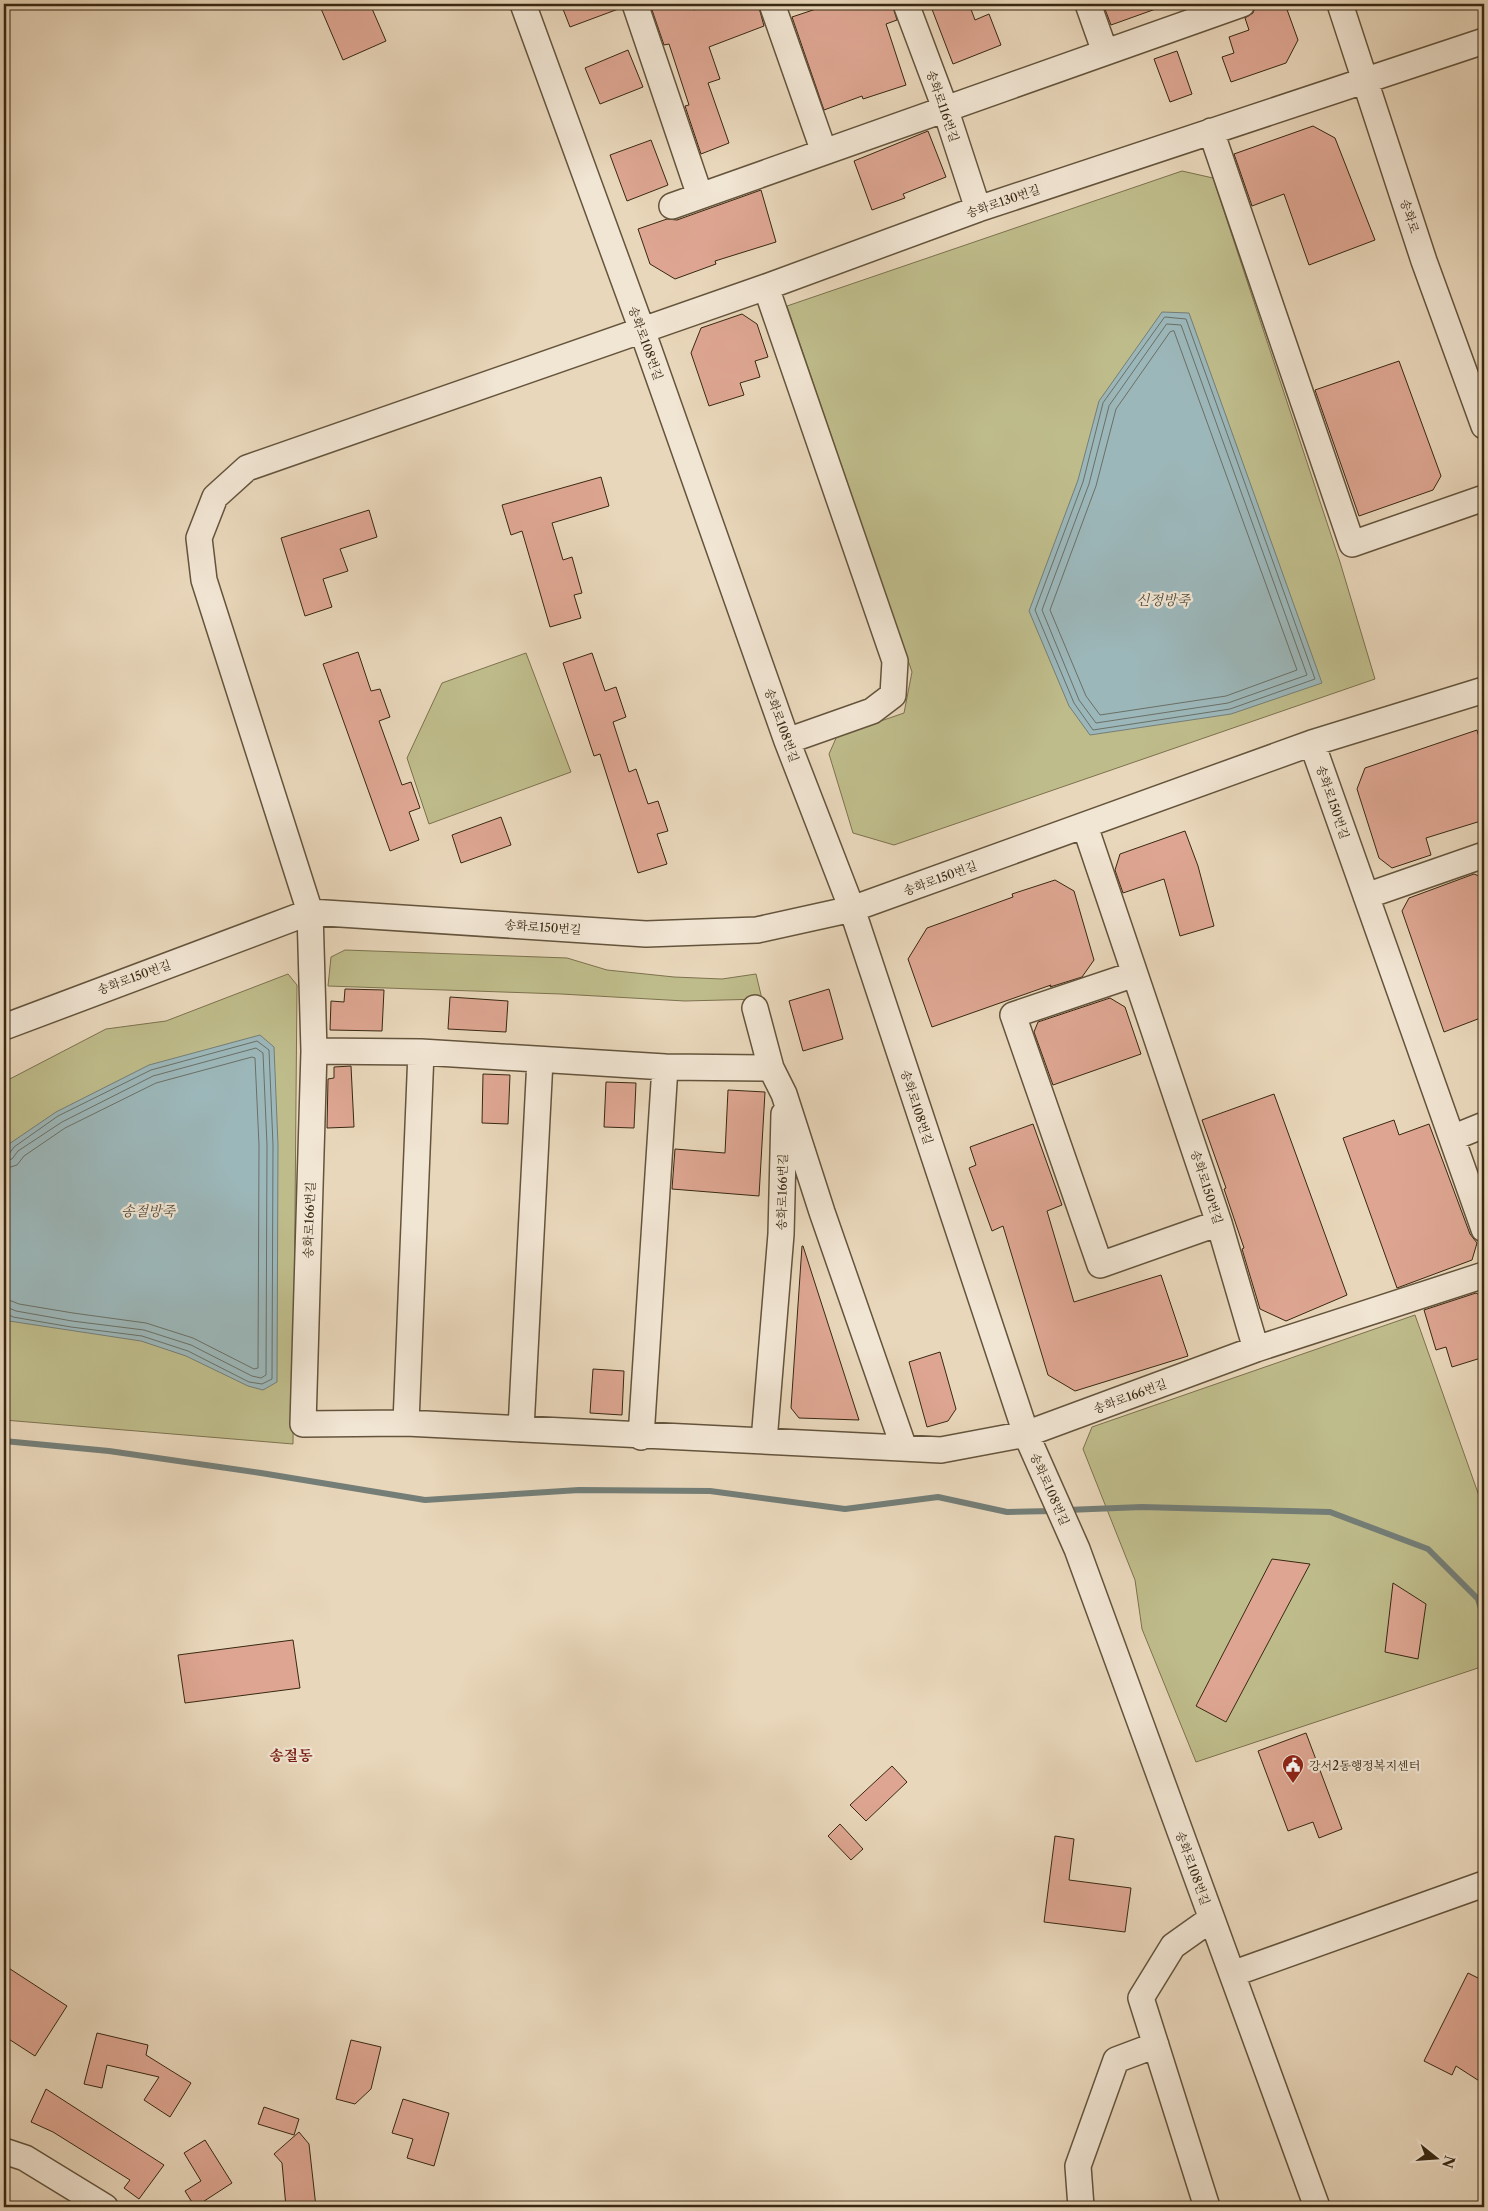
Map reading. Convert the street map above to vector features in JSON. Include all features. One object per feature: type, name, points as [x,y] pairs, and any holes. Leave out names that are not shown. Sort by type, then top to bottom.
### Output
[{"type":"street","name":"송화로108번길","points":[[523,4],[642,330],[787,741],[852,909],[1026,1434],[1077,1549],[1317,2207]]},
{"type":"street","points":[[635,4],[700,196]]},
{"type":"street","points":[[772,4],[824,152]]},
{"type":"street","name":"송화로116번길","points":[[906,4],[945,108],[978,209]]},
{"type":"street","points":[[1088,4],[1105,52]]},
{"type":"street","name":"송화로","points":[[1340,4],[1367,80],[1424,260],[1484,426]]},
{"type":"street","points":[[672,206],[1105,52],[1228,6]]},
{"type":"street","name":"송화로130번길","points":[[310,912],[204,580],[200,538],[215,497],[247,468],[766,287],[978,209],[1484,41]]},
{"type":"street","points":[[1211,131],[1352,544],[1484,498]]},
{"type":"street","points":[[766,287],[895,661],[893,695],[872,711],[787,741]]},
{"type":"street","name":"송화로150번길","points":[[4,1027],[310,912],[646,934],[756,930],[852,909],[1312,743],[1484,690]]},
{"type":"street","name":"송화로150번길","points":[[1312,743],[1484,1229]]},
{"type":"street","name":"송화로150번길","points":[[1086,826],[1219,1223],[1256,1350]]},
{"type":"street","points":[[1366,896],[1484,855]]},
{"type":"street","name":"송화로166번길","points":[[310,912],[314,1050],[303,1424],[406,1423],[641,1437],[764,1440],[940,1450],[1026,1434],[1256,1350],[1484,1275]]},
{"type":"street","points":[[1135,974],[1013,1015],[1100,1265],[1219,1223]]},
{"type":"street","points":[[755,1008],[771,1068],[784,1094],[822,1212],[904,1448]]},
{"type":"street","points":[[314,1050],[420,1052],[665,1068],[771,1068]]},
{"type":"street","points":[[406,1423],[420,1052]]},
{"type":"street","points":[[521,1429],[540,1060]]},
{"type":"street","points":[[641,1437],[665,1068]]},
{"type":"street","name":"송화로166번길","points":[[764,1440],[781,1234],[784,1094]]},
{"type":"street","points":[[1452,1138],[1484,1125]]},
{"type":"street","points":[[781,1234],[796,1208],[807,1205],[822,1212]]},
{"type":"street","points":[[1232,1974],[1484,1884]]},
{"type":"street","points":[[1207,2207],[1141,1998],[1173,1946],[1212,1919]]},
{"type":"street","points":[[1081,2207],[1078,2166],[1116,2060],[1156,2045]]},
{"type":"street","points":[[4,2151],[25,2158],[105,2207]]},
{"type":"shaded area","points":[[1182,171],[1213,178],[1340,562],[1375,679],[894,845],[853,833],[829,754],[837,736],[904,713],[912,672],[787,306]]},
{"type":"shaded area","points":[[526,653],[571,772],[429,824],[407,758],[442,683]]},
{"type":"shaded area","points":[[345,950],[567,958],[607,970],[674,977],[722,979],[756,974],[762,999],[685,1001],[561,994],[328,986],[331,957]]},
{"type":"shaded area","name":"송절방죽","points":[[288,974],[297,985],[293,1444],[4,1420],[4,1082],[106,1029],[166,1021]]},
{"type":"shaded area","points":[[1415,1315],[1484,1510],[1484,1666],[1196,1762],[1142,1629],[1135,1580],[1083,1449],[1092,1427]]},
{"type":"water","name":"신정방죽","points":[[1162,312],[1189,313],[1322,683],[1231,714],[1090,735],[1069,706],[1029,611],[1078,480],[1099,401]]},
{"type":"water","name":"송절방죽","points":[[260,1035],[274,1047],[278,1145],[277,1382],[263,1390],[248,1386],[186,1356],[141,1341],[9,1321],[4,1315],[4,1154],[9,1144],[56,1112],[149,1065]]},
{"type":"building","points":[[319,4],[370,4],[386,41],[343,60]]},
{"type":"building","points":[[561,4],[621,4],[621,8],[570,27]]},
{"type":"building","points":[[650,4],[692,4],[694,10],[711,4],[758,4],[764,26],[709,47],[720,79],[708,83],[729,143],[701,154],[685,106],[689,105],[669,44],[664,45]]},
{"type":"building","points":[[831,4],[892,4],[897,20],[886,24],[906,85],[863,99],[862,96],[824,110],[792,17]]},
{"type":"building","points":[[930,4],[969,4],[975,20],[989,14],[1001,45],[953,64]]},
{"type":"building","points":[[1103,4],[1164,4],[1164,6],[1111,25]]},
{"type":"building","points":[[1256,4],[1285,4],[1298,40],[1286,63],[1231,82],[1222,57],[1234,53],[1229,37],[1249,30],[1245,18],[1253,13]]},
{"type":"building","points":[[628,50],[643,87],[600,104],[585,68]]},
{"type":"building","points":[[1177,51],[1192,94],[1170,102],[1154,59]]},
{"type":"building","points":[[1313,126],[1335,138],[1375,240],[1309,265],[1284,194],[1252,206],[1234,154]]},
{"type":"building","points":[[928,131],[946,177],[903,194],[905,198],[872,210],[854,161]]},
{"type":"building","points":[[651,140],[668,185],[627,201],[610,155]]},
{"type":"building","points":[[761,190],[776,242],[715,261],[716,264],[675,279],[650,264],[638,229],[667,219],[677,220]]},
{"type":"building","points":[[742,314],[757,324],[768,357],[755,361],[760,377],[740,383],[744,395],[709,406],[691,353],[701,328]]},
{"type":"building","points":[[1399,361],[1441,476],[1433,490],[1359,516],[1315,390]]},
{"type":"building","points":[[601,477],[609,506],[552,523],[563,560],[572,557],[582,593],[574,595],[581,618],[550,627],[522,531],[511,535],[502,505]]},
{"type":"building","points":[[369,510],[377,537],[340,549],[348,571],[323,579],[332,607],[305,616],[281,538]]},
{"type":"building","points":[[358,652],[371,691],[380,689],[390,717],[379,721],[402,785],[411,782],[420,808],[409,812],[419,840],[390,851],[323,664]]},
{"type":"building","points":[[592,653],[605,691],[616,687],[626,717],[613,722],[629,772],[636,769],[648,804],[658,801],[668,831],[657,834],[667,864],[638,873],[600,754],[594,756],[563,663]]},
{"type":"building","points":[[1477,730],[1484,755],[1484,820],[1426,838],[1431,855],[1392,868],[1379,858],[1357,789],[1365,768]]},
{"type":"building","points":[[501,817],[511,845],[461,863],[452,835]]},
{"type":"building","points":[[1185,831],[1198,866],[1214,926],[1180,936],[1164,879],[1123,893],[1115,870],[1120,854]]},
{"type":"building","points":[[1474,874],[1484,878],[1484,1004],[1479,1006],[1483,1017],[1444,1032],[1402,911],[1409,898]]},
{"type":"building","points":[[1055,880],[1074,891],[1094,960],[1082,977],[1050,987],[1051,985],[932,1027],[908,959],[927,928],[1013,897],[1012,894]]},
{"type":"building","points":[[345,989],[384,990],[382,1031],[330,1030],[331,1001],[344,1002]]},
{"type":"building","points":[[829,989],[843,1039],[803,1051],[789,1001]]},
{"type":"building","points":[[450,997],[508,1001],[506,1032],[448,1029]]},
{"type":"building","points":[[1110,998],[1125,1007],[1141,1054],[1053,1085],[1034,1032],[1038,1022]]},
{"type":"building","points":[[351,1066],[354,1127],[327,1128],[328,1079],[334,1078],[334,1067]]},
{"type":"building","points":[[483,1074],[510,1075],[508,1124],[482,1123]]},
{"type":"building","points":[[606,1082],[636,1083],[634,1128],[604,1127]]},
{"type":"building","points":[[728,1090],[765,1092],[759,1196],[672,1189],[675,1149],[725,1153]]},
{"type":"building","points":[[1274,1094],[1347,1295],[1286,1321],[1260,1309],[1242,1249],[1244,1248],[1224,1189],[1226,1188],[1202,1120]]},
{"type":"building","points":[[1394,1120],[1399,1135],[1429,1124],[1470,1234],[1477,1243],[1472,1260],[1397,1288],[1343,1138]]},
{"type":"building","points":[[1033,1124],[1062,1205],[1047,1211],[1074,1302],[1161,1275],[1188,1356],[1075,1391],[1048,1375],[1003,1226],[992,1231],[969,1168],[976,1165],[970,1147]]},
{"type":"building","points":[[802,1246],[859,1420],[799,1418],[791,1408]]},
{"type":"building","points":[[1476,1293],[1484,1298],[1484,1357],[1452,1367],[1446,1347],[1436,1350],[1424,1310]]},
{"type":"building","points":[[940,1352],[956,1409],[948,1421],[927,1427],[909,1362]]},
{"type":"building","points":[[593,1369],[624,1371],[622,1415],[590,1413]]},
{"type":"building","points":[[1272,1559],[1310,1564],[1226,1722],[1196,1706]]},
{"type":"building","points":[[1393,1583],[1426,1604],[1418,1659],[1385,1652]]},
{"type":"building","points":[[293,1640],[300,1688],[185,1703],[178,1655]]},
{"type":"building","points":[[1306,1733],[1342,1829],[1319,1838],[1313,1822],[1288,1831],[1258,1751]]},
{"type":"building","points":[[892,1766],[907,1782],[866,1821],[850,1805]]},
{"type":"building","points":[[840,1824],[863,1849],[851,1860],[828,1836]]},
{"type":"building","points":[[1055,1836],[1074,1839],[1069,1880],[1131,1888],[1125,1932],[1044,1922]]},
{"type":"building","points":[[4,1965],[67,2006],[35,2056],[4,2036]]},
{"type":"building","points":[[1468,1973],[1484,1981],[1484,2084],[1456,2066],[1452,2075],[1424,2061]]},
{"type":"building","points":[[97,2033],[148,2045],[146,2055],[191,2083],[170,2117],[144,2100],[159,2077],[107,2065],[102,2088],[84,2084]]},
{"type":"building","points":[[351,2040],[381,2047],[371,2089],[355,2104],[336,2099]]},
{"type":"building","points":[[46,2089],[164,2165],[139,2199],[124,2188],[130,2180],[53,2132],[31,2122]]},
{"type":"building","points":[[403,2099],[449,2113],[434,2166],[407,2158],[413,2139],[392,2133]]},
{"type":"building","points":[[264,2107],[299,2119],[294,2135],[258,2124]]},
{"type":"building","points":[[299,2132],[309,2144],[316,2207],[286,2207],[282,2163],[274,2154]]},
{"type":"building","points":[[205,2140],[232,2183],[195,2207],[185,2191],[201,2181],[184,2153]]},
{"type":"waterway","points":[[4,1441],[109,1451],[261,1473],[425,1500],[579,1490],[710,1491],[845,1509],[938,1497],[1007,1512],[1054,1511]]},
{"type":"waterway","points":[[1067,1510],[1142,1507],[1330,1512],[1428,1549],[1478,1599],[1484,1618]]},
{"type":"place","name":"강서2동행정복지센터","points":[[1293,1784]]},
{"type":"district","name":"송절동","points":[[291,1755]]}]
